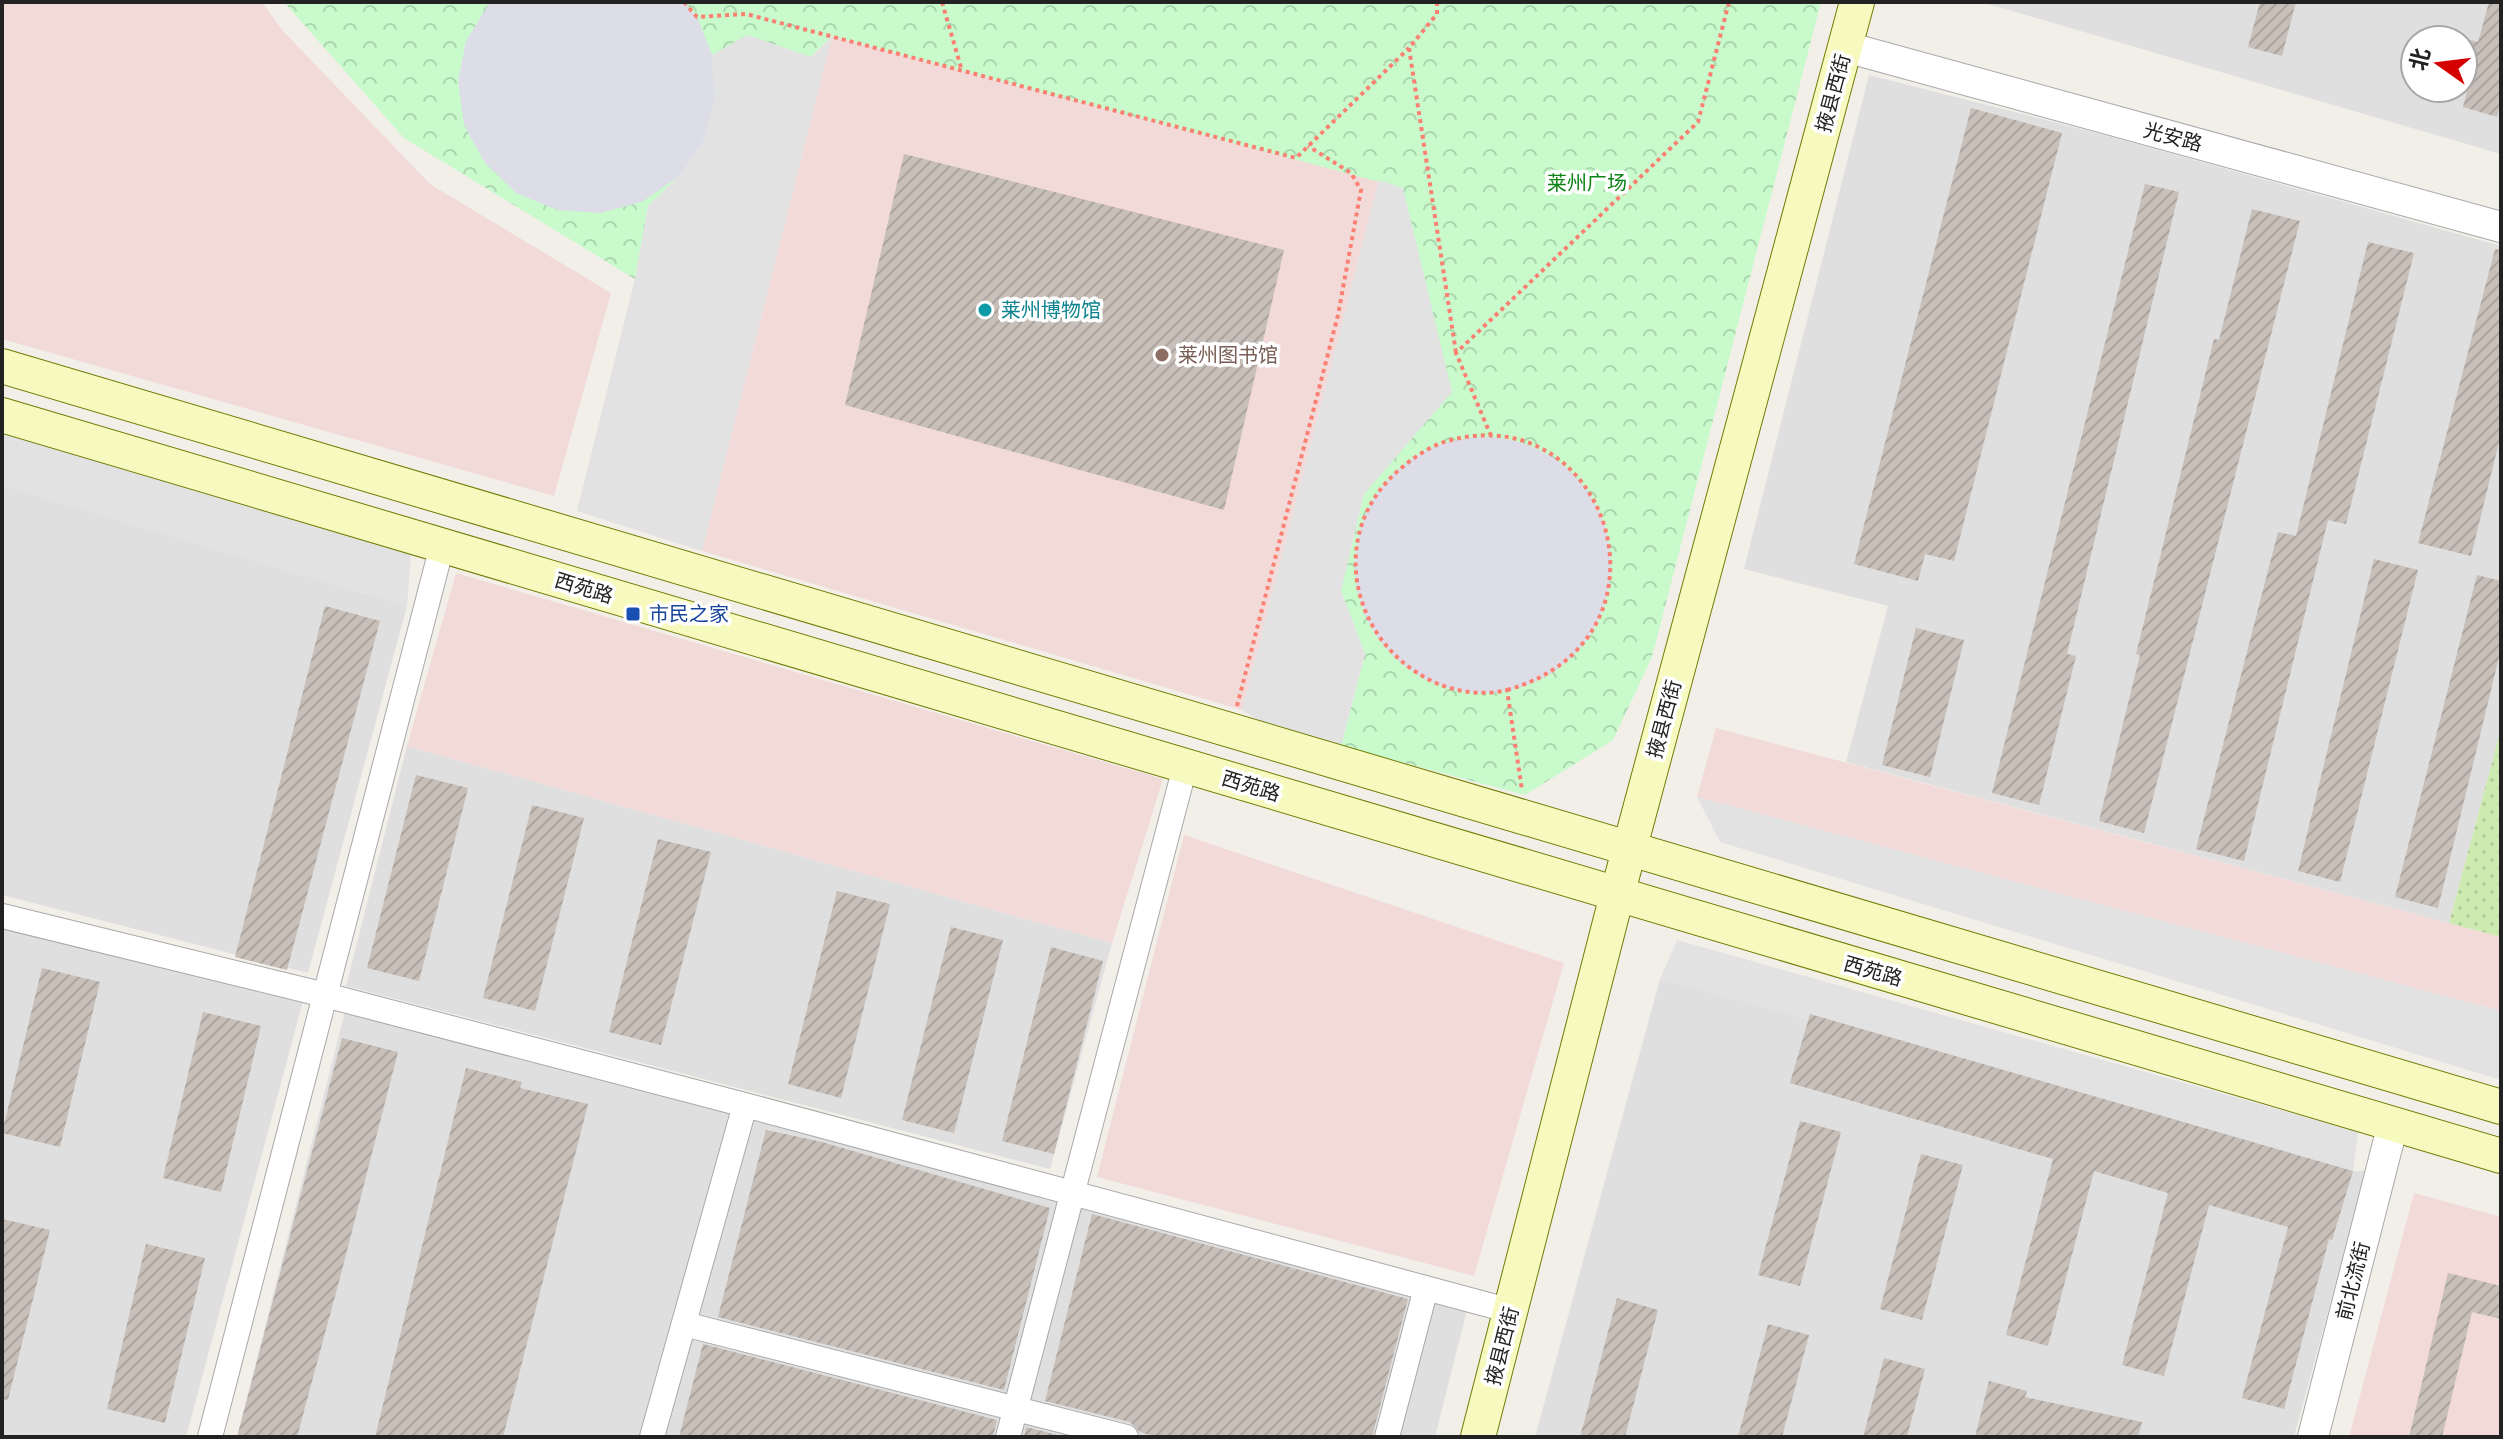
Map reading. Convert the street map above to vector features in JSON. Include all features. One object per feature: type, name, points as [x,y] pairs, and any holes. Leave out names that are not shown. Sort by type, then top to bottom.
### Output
[{"type":"main road","name":"掖县西街","points":[[1478,1437],[1617,895],[1857,2]]},
{"type":"main road","points":[[2,366],[2501,1107]]},
{"type":"main road","name":"西苑路","points":[[2,415],[2501,1156]]},
{"type":"street","name":"光安路","points":[[1846,47],[2501,227]]},
{"type":"street","points":[[210,1437],[442,546]]},
{"type":"street","points":[[1008,1437],[1185,767]]},
{"type":"street","points":[[2,916],[325,995],[1511,1311]]},
{"type":"street","points":[[652,1437],[745,1105]]},
{"type":"street","name":"前北流街","points":[[2313,1437],[2393,1124]]},
{"type":"street","points":[[1387,1437],[1426,1288]]},
{"type":"street","points":[[684,1324],[1126,1437]]},
{"type":"path","points":[[684,2],[697,17],[746,14],[1296,158],[1409,48],[1437,14],[1437,2]]},
{"type":"path","points":[[942,2],[962,71]]},
{"type":"path","points":[[1456,353],[1698,122],[1729,2]]},
{"type":"path","points":[[1409,48],[1456,353],[1491,436]]},
{"type":"path","points":[[1230,731],[1338,315],[1361,190],[1351,173],[1308,146]]},
{"type":"path","points":[[1491,436],[1531,445],[1566,466],[1593,497],[1608,535],[1611,578],[1599,620],[1574,656],[1538,681],[1507,690],[1496,693],[1453,690],[1413,673],[1381,643],[1361,604],[1355,561],[1362,520],[1383,485],[1418,454],[1450,440],[1491,436]]},
{"type":"path","points":[[1507,690],[1527,820]]},
{"type":"shaded area","points":[[2,2],[262,2],[282,30],[430,184],[611,293],[554,496],[2,339]]},
{"type":"shaded area","points":[[490,2],[684,2],[697,17],[712,55],[715,99],[703,141],[678,177],[642,202],[600,213],[557,210],[516,193],[485,163],[464,125],[458,81],[466,41]]},
{"type":"shaded area","points":[[2501,2],[2501,154],[1988,4]]},
{"type":"shaded area","points":[[747,35],[811,57],[832,36],[702,551],[577,511],[635,279],[648,206],[678,177],[715,99],[712,55]]},
{"type":"shaded area","points":[[832,36],[1379,180],[1242,710],[702,551]]},
{"type":"shaded area","points":[[1869,75],[2112,137],[2501,246],[2501,729],[2449,923],[1846,762],[1888,606],[1744,569]]},
{"type":"shaded area","points":[[1379,180],[1403,188],[1452,392],[1364,494],[1341,591],[1365,654],[1341,746],[1264,724],[1242,710]]},
{"type":"shaded area","points":[[2,433],[411,555],[407,606],[2,485]]},
{"type":"shaded area","points":[[1483,437],[1520,443],[1543,452],[1564,466],[1582,484],[1601,516],[1611,565],[1605,602],[1596,625],[1582,646],[1564,664],[1532,683],[1483,693],[1446,687],[1423,678],[1402,664],[1384,646],[1365,614],[1355,565],[1361,528],[1370,505],[1384,484],[1402,466],[1434,447]]},
{"type":"shaded area","points":[[2,485],[407,606],[308,973],[2,895]]},
{"type":"shaded area","points":[[456,573],[1163,779],[1112,943],[407,746]]},
{"type":"shaded area","points":[[1716,728],[2501,937],[2501,1011],[1697,797]]},
{"type":"shaded area","points":[[407,746],[1112,943],[1050,1169],[346,986]]},
{"type":"shaded area","points":[[1697,797],[2501,1011],[2501,1080],[1720,842]]},
{"type":"shaded area","points":[[1184,835],[1564,963],[1474,1276],[1097,1177]]},
{"type":"shaded area","points":[[2,918],[306,990],[186,1437],[2,1437]]},
{"type":"shaded area","points":[[1677,940],[2358,1132],[2353,1171],[1660,979]]},
{"type":"shaded area","points":[[1660,979],[1810,1014],[2353,1171],[2366,1171],[2294,1437],[1535,1437]]},
{"type":"shaded area","points":[[347,1004],[1471,1294],[1435,1437],[237,1437]]},
{"type":"shaded area","points":[[2414,1193],[2501,1217],[2501,1437],[2349,1437]]},
{"type":"green space","name":"莱州广场","points":[[284,2],[1821,2],[1652,657],[1613,740],[1525,795],[1341,746],[1365,654],[1341,591],[1366,484],[1402,188],[832,36],[811,57],[747,35],[678,177],[648,206],[635,279],[404,138]]},
{"type":"green space","points":[[2501,729],[2501,937],[2449,923]]},
{"type":"building","points":[[2260,2],[2296,2],[2282,56],[2248,47]]},
{"type":"building","points":[[2489,2],[2501,2],[2501,102],[2497,117],[2463,107],[2464,104],[2479,104],[2479,38]]},
{"type":"building","points":[[1971,108],[2062,133],[1954,561],[1925,554],[1918,581],[1854,564]]},
{"type":"building","points":[[904,154],[1284,250],[1224,510],[845,405]]},
{"type":"building","points":[[2145,184],[2179,192],[2067,654],[2076,656],[2039,805],[1992,793]]},
{"type":"building","points":[[2252,209],[2300,221],[2144,833],[2099,821],[2140,655],[2136,654],[2214,339],[2219,340]]},
{"type":"building","points":[[2368,242],[2414,253],[2346,524],[2328,520],[2244,861],[2196,849],[2278,532],[2296,536]]},
{"type":"building","points":[[2495,249],[2501,250],[2501,434],[2471,556],[2418,543]]},
{"type":"building","points":[[2374,559],[2418,570],[2340,882],[2298,871]]},
{"type":"building","points":[[2477,575],[2501,581],[2501,649],[2438,908],[2395,897]]},
{"type":"building","points":[[325,606],[380,621],[287,970],[235,957]]},
{"type":"building","points":[[1916,628],[1964,640],[1930,777],[1882,765]]},
{"type":"building","points":[[416,775],[468,788],[419,981],[367,968]]},
{"type":"building","points":[[532,805],[584,818],[535,1011],[483,998]]},
{"type":"building","points":[[658,839],[711,852],[661,1045],[609,1032]]},
{"type":"building","points":[[837,891],[890,904],[841,1098],[788,1084]]},
{"type":"building","points":[[951,927],[1003,940],[954,1133],[902,1120]]},
{"type":"building","points":[[1051,947],[1103,961],[1054,1154],[1002,1141]]},
{"type":"building","points":[[42,968],[100,982],[60,1147],[2,1133]]},
{"type":"building","points":[[203,1012],[261,1026],[221,1192],[163,1178]]},
{"type":"building","points":[[1810,1014],[2353,1171],[2332,1240],[2329,1239],[2284,1409],[2242,1398],[2288,1227],[2209,1205],[2164,1376],[2122,1365],[2168,1193],[2094,1171],[2048,1346],[2006,1335],[2053,1159],[1790,1083]]},
{"type":"building","points":[[342,1038],[398,1052],[341,1274],[297,1437],[237,1437]]},
{"type":"building","points":[[466,1068],[522,1082],[520,1088],[588,1104],[503,1437],[375,1437]]},
{"type":"building","points":[[1800,1121],[1841,1132],[1800,1286],[1758,1275]]},
{"type":"building","points":[[766,1130],[822,1142],[1050,1208],[1004,1390],[718,1317]]},
{"type":"building","points":[[1921,1154],[1963,1165],[1922,1320],[1880,1309]]},
{"type":"building","points":[[1092,1214],[1408,1299],[1372,1437],[1156,1437],[1140,1432],[1130,1422],[1045,1401]]},
{"type":"building","points":[[2,1219],[50,1230],[8,1400],[2,1399]]},
{"type":"building","points":[[146,1244],[205,1258],[165,1423],[107,1409]]},
{"type":"building","points":[[2448,1273],[2501,1286],[2501,1319],[2472,1312],[2442,1437],[2409,1437]]},
{"type":"building","points":[[1617,1298],[1658,1310],[1625,1437],[1580,1437]]},
{"type":"building","points":[[1768,1324],[1809,1335],[1782,1437],[1738,1437]]},
{"type":"building","points":[[703,1344],[997,1420],[993,1437],[679,1437]]},
{"type":"building","points":[[1884,1358],[1925,1369],[1907,1437],[1863,1437]]},
{"type":"building","points":[[1989,1381],[2027,1391],[2025,1397],[2142,1422],[2138,1437],[1975,1437]]},
{"type":"building","points":[[1026,1427],[1065,1437],[1024,1437]]},
{"type":"place","name":"莱州博物馆","points":[[985,310]]},
{"type":"place","name":"莱州图书馆","points":[[1162,355]]},
{"type":"place","name":"市民之家","points":[[633,614]]}]
